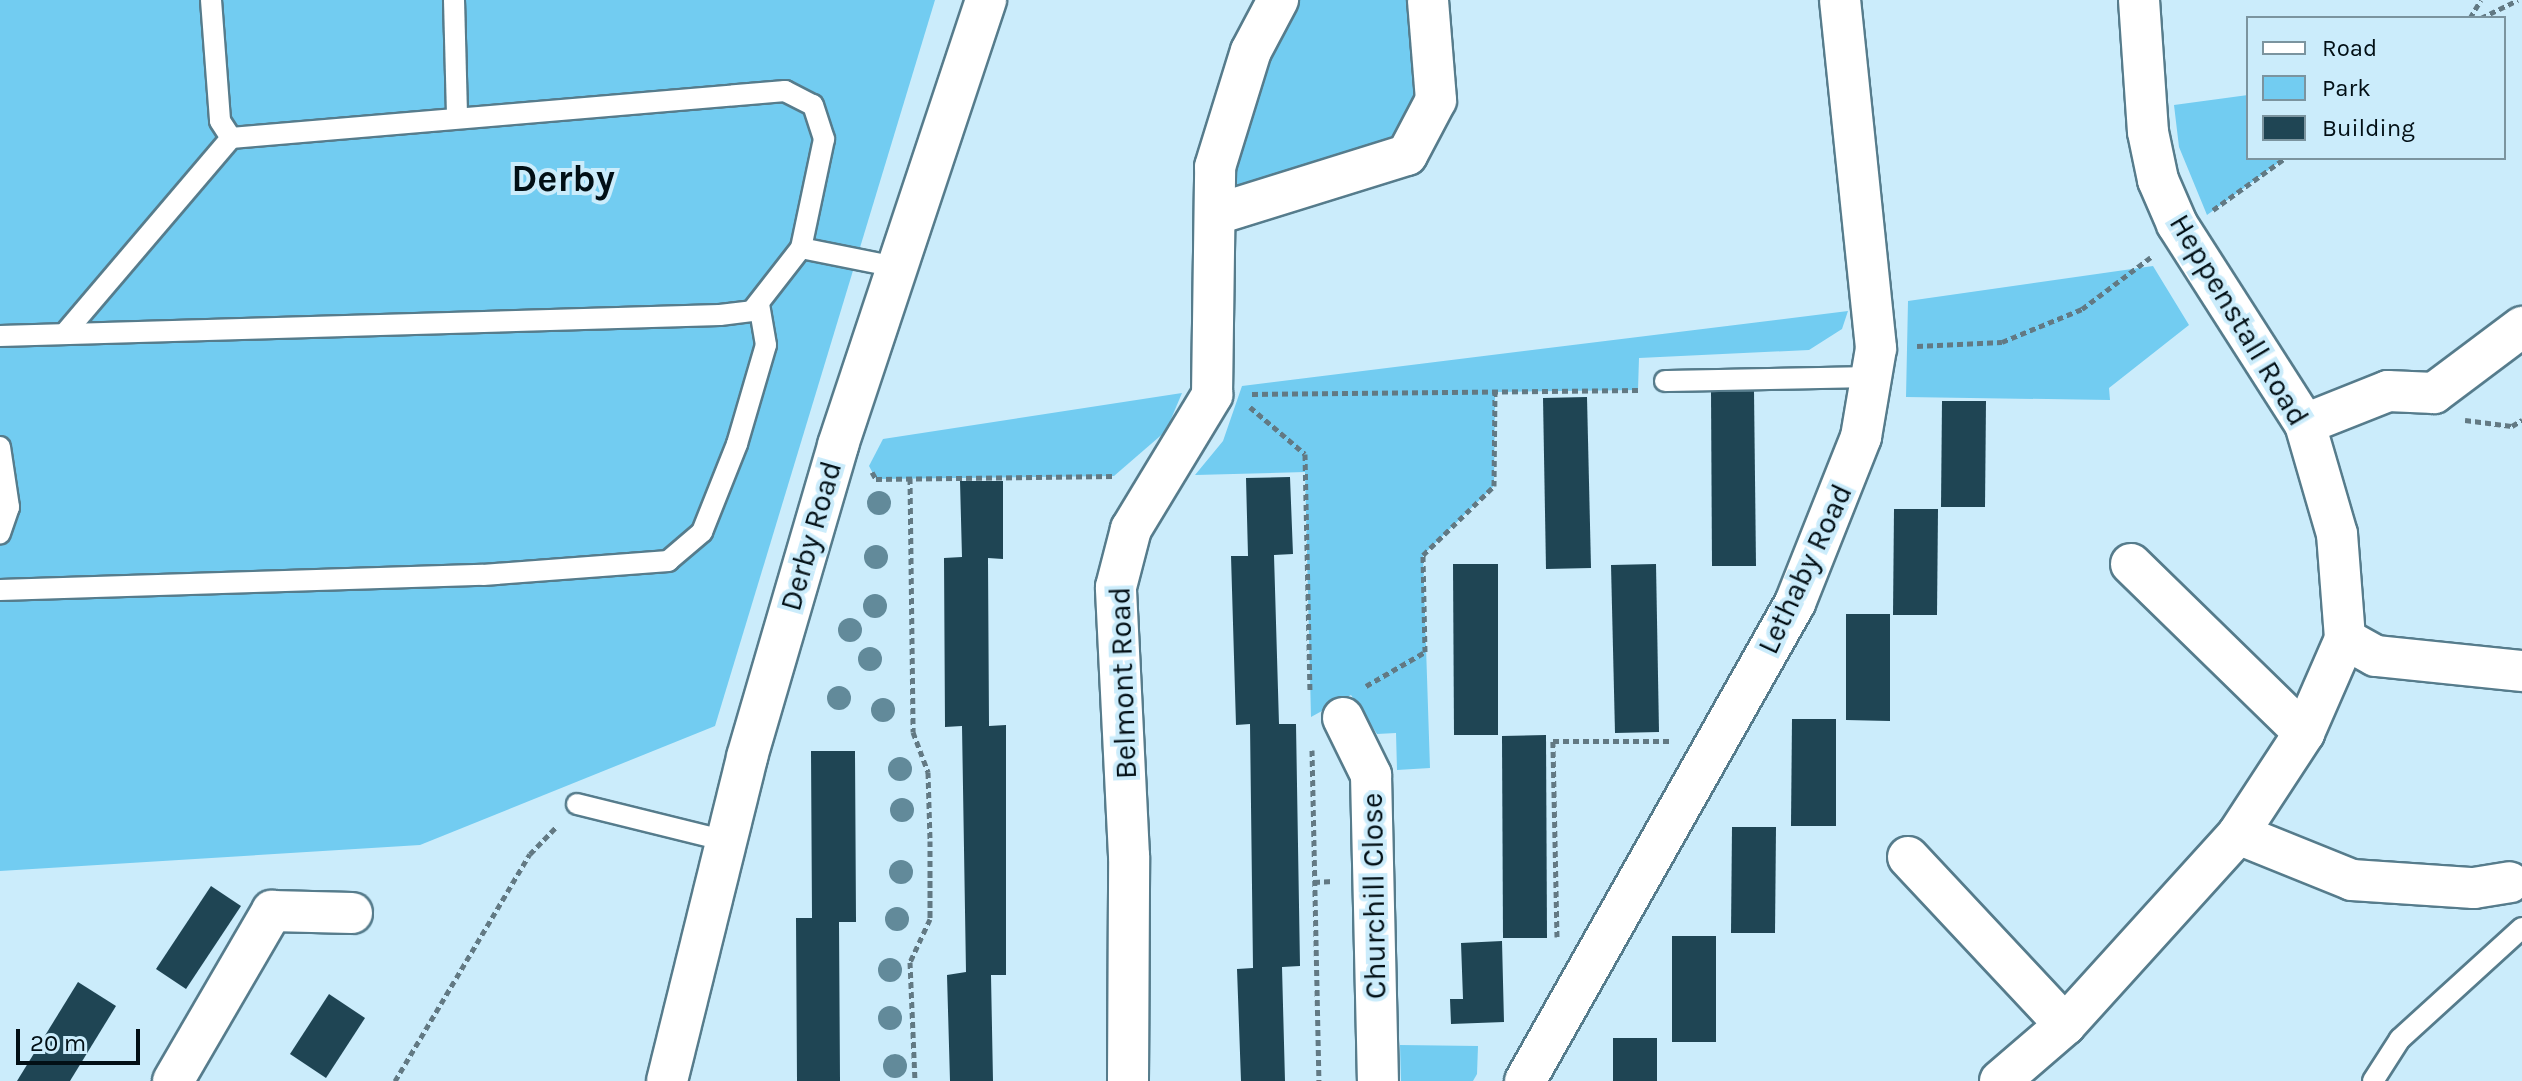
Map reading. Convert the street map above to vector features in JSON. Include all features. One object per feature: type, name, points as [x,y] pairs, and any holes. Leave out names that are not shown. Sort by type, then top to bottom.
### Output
[{"type":"street","name":"Derby Road","points":[[667,1081],[726,841],[838,445],[986,0]]},
{"type":"street","name":"Belmont Road","points":[[1128,1081],[1129,856],[1116,587],[1131,529],[1212,395],[1217,214],[1215,167],[1251,51],[1278,0]]},
{"type":"street","points":[[1217,214],[1407,155],[1436,100],[1428,0]]},
{"type":"street","name":"Lethaby Road","points":[[1525,1081],[1801,590],[1843,493],[1875,363],[1840,0]]},
{"type":"street","name":"Heppenstall Road","points":[[2139,0],[2148,132],[2158,180],[2183,232],[2305,424],[2337,534],[2345,639]]},
{"type":"street","points":[[2305,424],[2388,391],[2434,393],[2522,327]]},
{"type":"street","points":[[2131,564],[2304,733]]},
{"type":"street","points":[[2000,1081],[2065,1025],[2238,834],[2304,733],[2345,639],[2376,656],[2522,671]]},
{"type":"street","name":"Churchill Close","points":[[1329,712],[1371,775],[1378,1081]]},
{"type":"street","points":[[2238,834],[2352,880],[2474,888],[2510,882]]},
{"type":"street","points":[[1908,857],[2065,1025]]},
{"type":"street","points":[[173,1081],[272,911],[352,913]]},
{"type":"lane","points":[[211,0],[220,121],[231,138]]},
{"type":"lane","points":[[454,0],[457,116]]},
{"type":"lane","points":[[0,336],[720,315],[759,304],[801,248],[824,139],[804,98],[739,94],[457,116],[231,138],[65,333]]},
{"type":"lane","points":[[801,248],[896,267]]},
{"type":"lane","points":[[0,590],[451,576],[668,561],[702,532],[737,444],[766,345],[759,304]]},
{"type":"lane","points":[[1665,381],[1875,363]]},
{"type":"lane","points":[[0,447],[9,507],[0,533]]},
{"type":"lane","points":[[577,804],[726,841]]},
{"type":"lane","points":[[2373,1081],[2400,1039],[2522,928]]},
{"type":"path","points":[[2485,16],[2518,0]]},
{"type":"path","points":[[1875,363],[2002,342],[2082,309],[2282,160]]},
{"type":"path","points":[[1319,1081],[1329,712],[1305,454],[1236,395],[1638,390],[1665,381]]},
{"type":"path","points":[[1329,712],[1425,652],[1423,555],[1494,486],[1495,391]]},
{"type":"path","points":[[838,445],[862,453],[876,479],[1164,477]]},
{"type":"path","points":[[910,478],[913,732],[928,772],[930,841],[930,919],[910,962],[915,1081]]},
{"type":"path","points":[[1585,975],[1559,956],[1553,741],[1716,742]]},
{"type":"path","points":[[395,1081],[530,854],[577,804]]},
{"type":"green space","points":[[0,0],[935,0],[715,726],[420,845],[0,871]]},
{"type":"green space","points":[[1280,0],[1427,0],[1406,154],[1219,213]]},
{"type":"green space","points":[[2246,95],[2246,160],[2282,160],[2207,215],[2179,147],[2174,105]]},
{"type":"green space","points":[[2153,266],[2189,325],[2109,388],[2110,400],[1906,397],[1908,301]]},
{"type":"green space","points":[[1848,311],[1842,329],[1809,350],[1639,358],[1638,390],[1495,392],[1494,486],[1423,555],[1430,768],[1397,770],[1396,733],[1377,734],[1351,695],[1311,717],[1305,472],[1195,475],[1223,441],[1242,386]]},
{"type":"green space","points":[[1182,393],[1166,431],[1114,476],[876,479],[869,466],[883,439]]},
{"type":"green space","points":[[1400,1045],[1478,1046],[1477,1074],[1473,1081],[1401,1081]]},
{"type":"building","points":[[1711,391],[1754,391],[1756,566],[1712,566]]},
{"type":"building","points":[[1587,397],[1591,568],[1546,569],[1543,398]]},
{"type":"building","points":[[1942,401],[1986,401],[1985,507],[1941,507]]},
{"type":"building","points":[[1290,477],[1293,554],[1274,555],[1279,724],[1296,724],[1300,966],[1282,967],[1285,1081],[1241,1081],[1237,969],[1253,968],[1250,724],[1236,725],[1231,556],[1248,556],[1246,478]]},
{"type":"building","points":[[960,481],[1003,481],[1003,559],[988,558],[989,726],[1006,725],[1006,975],[991,975],[993,1081],[950,1081],[947,975],[966,972],[962,726],[945,727],[944,558],[962,557]]},
{"type":"building","points":[[1894,509],[1938,509],[1937,615],[1893,615]]},
{"type":"building","points":[[1453,564],[1498,564],[1498,735],[1454,735]]},
{"type":"building","points":[[1656,564],[1659,732],[1615,733],[1611,565]]},
{"type":"building","points":[[1846,614],[1890,614],[1890,721],[1846,720]]},
{"type":"building","points":[[1792,719],[1836,719],[1836,826],[1791,826]]},
{"type":"building","points":[[1546,735],[1547,938],[1503,938],[1502,736]]},
{"type":"building","points":[[811,751],[855,751],[856,922],[839,922],[840,1081],[797,1081],[796,918],[812,918]]},
{"type":"building","points":[[1732,827],[1776,827],[1775,933],[1731,933]]},
{"type":"building","points":[[211,886],[241,906],[186,989],[156,969]]},
{"type":"building","points":[[1672,936],[1716,936],[1716,1042],[1672,1042]]},
{"type":"building","points":[[1502,941],[1504,1022],[1451,1024],[1450,999],[1463,999],[1461,943]]},
{"type":"building","points":[[78,982],[116,1006],[70,1081],[17,1081]]},
{"type":"building","points":[[329,994],[365,1018],[326,1078],[290,1054]]},
{"type":"building","points":[[1613,1038],[1657,1038],[1657,1081],[1613,1081]]},
{"type":"district","name":"Derby","points":[[563,179]]}]
